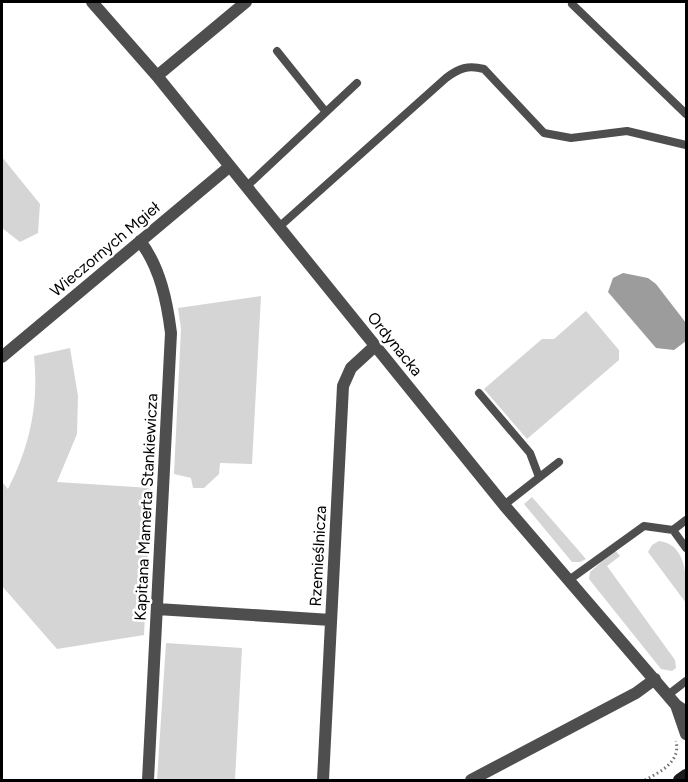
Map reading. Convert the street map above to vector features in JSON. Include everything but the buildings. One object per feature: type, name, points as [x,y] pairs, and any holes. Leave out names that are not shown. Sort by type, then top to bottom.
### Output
[{"type":"main road","points":[[678,780],[687,775]]},
{"type":"street","name":"Ordynacka","points":[[92,2],[157,76],[504,505],[677,704],[680,733]]},
{"type":"street","points":[[157,76],[246,2]]},
{"type":"street","name":"Wieczornych Mgieł","points":[[2,357],[229,167]]},
{"type":"street","name":"Kapitana Mamerta Stankiewicza","points":[[140,241],[153,257],[168,309],[171,333],[148,780]]},
{"type":"street","name":"Rzemieślnicza","points":[[323,780],[343,386],[351,368],[375,346]]},
{"type":"street","points":[[157,609],[331,620]]},
{"type":"street","points":[[471,780],[636,693],[655,679]]},
{"type":"lane","points":[[572,4],[687,114]]},
{"type":"lane","points":[[277,51],[325,111]]},
{"type":"lane","points":[[279,227],[446,78],[457,70],[471,66],[484,69],[544,133],[571,138],[627,131],[687,145]]},
{"type":"lane","points":[[246,187],[357,82]]},
{"type":"lane","points":[[479,393],[530,453],[533,469],[539,477]]},
{"type":"lane","points":[[504,505],[559,462]]},
{"type":"lane","points":[[569,580],[644,526],[673,530],[687,520]]},
{"type":"lane","points":[[673,530],[687,548]]},
{"type":"lane","points":[[677,704],[687,681]]},
{"type":"path","points":[[645,780],[671,764],[680,733]]},
{"type":"shaded area","points":[[2,157],[40,204],[38,233],[20,242],[2,228]]},
{"type":"shaded area","points":[[623,273],[648,278],[656,284],[686,323],[686,341],[674,350],[656,348],[608,292],[613,278]]},
{"type":"shaded area","points":[[261,296],[252,464],[220,463],[219,474],[204,488],[193,488],[191,478],[174,474],[181,329],[178,308]]},
{"type":"shaded area","points":[[586,311],[619,350],[619,360],[527,439],[484,389],[542,339],[554,339]]},
{"type":"shaded area","points":[[70,348],[78,396],[77,434],[57,482],[151,488],[144,635],[57,649],[2,586],[2,482],[8,489],[27,441],[34,408],[34,356]]},
{"type":"shaded area","points":[[532,497],[586,559],[572,562],[524,504]]},
{"type":"shaded area","points":[[659,541],[669,544],[681,556],[686,575],[686,603],[648,552],[652,545]]},
{"type":"shaded area","points":[[615,550],[620,556],[607,566],[675,660],[676,668],[672,671],[661,669],[589,579],[590,572]]},
{"type":"shaded area","points":[[166,643],[242,648],[235,780],[157,780]]}]
